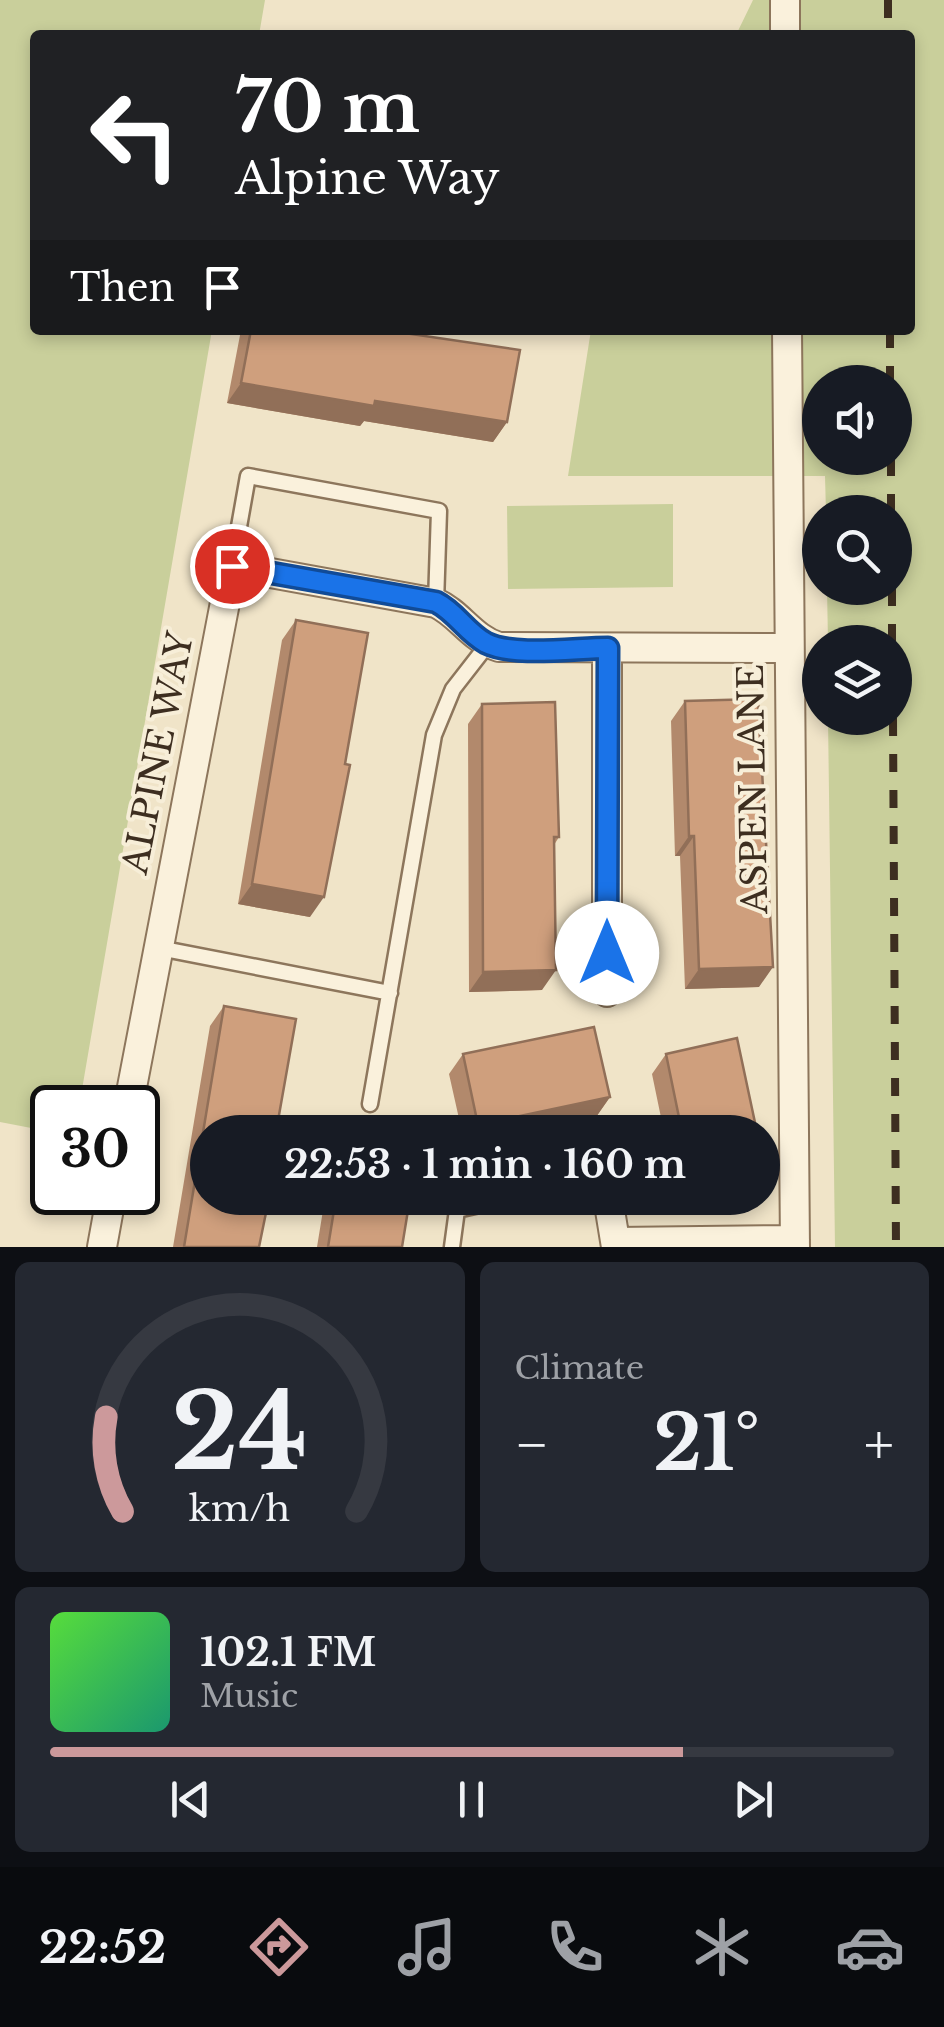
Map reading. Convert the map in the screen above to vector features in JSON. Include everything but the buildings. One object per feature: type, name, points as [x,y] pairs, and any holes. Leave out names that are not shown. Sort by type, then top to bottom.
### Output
[{"type":"street","points":[[785,0],[785,30]]},
{"type":"street","name":"ASPEN LANE","points":[[787,335],[794,1244]]},
{"type":"street","points":[[232,566],[436,602],[488,644],[511,649],[789,648]]},
{"type":"street","name":"ALPINE WAY","points":[[132,1085],[232,566]]},
{"type":"street","points":[[607,992],[608,648]]},
{"type":"street","points":[[102,1247],[108,1215]]},
{"type":"street","points":[[611,1215],[616,1245],[794,1244]]},
{"type":"lane","points":[[232,566],[248,476],[439,511],[436,602]]},
{"type":"lane","points":[[370,1104],[438,719],[452,689],[488,644]]},
{"type":"lane","points":[[159,948],[390,994]]},
{"type":"lane","points":[[452,1247],[456,1215]]},
{"type":"green space","points":[[0,0],[265,0],[260,30],[30,30],[30,335],[211,335],[83,1085],[30,1085],[30,1128],[0,1122]]},
{"type":"green space","points":[[753,0],[944,0],[944,1247],[835,1247],[828,735],[912,735],[912,625],[828,625],[827,605],[912,605],[912,495],[826,495],[825,476],[568,476],[590,335],[915,335],[915,30],[738,30]]},
{"type":"green space","points":[[673,504],[673,587],[508,589],[507,506]]},
{"type":"railway","points":[[888,0],[888,30]]},
{"type":"railway","points":[[890,335],[890,365]]},
{"type":"railway","points":[[891,475],[891,495]]},
{"type":"railway","points":[[892,605],[892,625]]},
{"type":"railway","points":[[893,735],[896,1247]]},
{"type":"route","points":[[232,566],[436,602],[454,613],[478,638],[499,647],[608,648],[607,953]]}]
